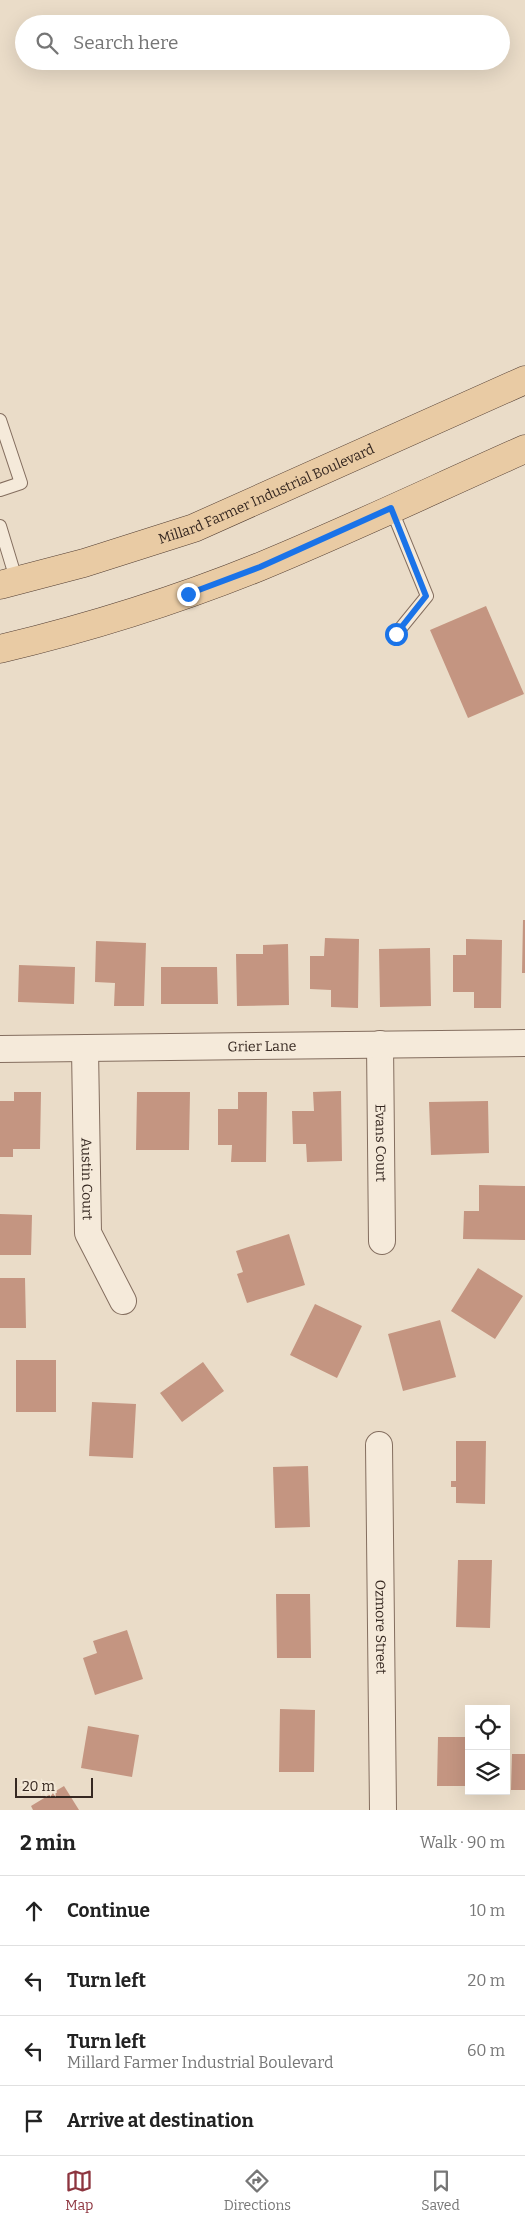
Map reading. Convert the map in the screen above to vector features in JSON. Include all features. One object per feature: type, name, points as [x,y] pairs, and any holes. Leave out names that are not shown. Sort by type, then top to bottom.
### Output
[{"type":"main road","name":"Millard Farmer Industrial Boulevard","points":[[8,584],[84,563],[194,528],[525,380]]},
{"type":"main road","points":[[0,649],[116,618],[260,567],[525,448]]},
{"type":"street","name":"Grier Lane","points":[[0,1049],[525,1043]]},
{"type":"street","name":"Evans Court","points":[[380,1044],[382,1241]]},
{"type":"street","name":"Austin Court","points":[[85,1049],[88,1233],[123,1301]]},
{"type":"street","name":"Ozmore Street","points":[[379,1444],[383,1810]]},
{"type":"lane","points":[[0,420],[21,483],[0,490]]},
{"type":"lane","points":[[391,508],[426,596],[396,634]]},
{"type":"lane","points":[[0,526],[8,584]]},
{"type":"building","points":[[486,606],[524,694],[468,718],[430,630]]},
{"type":"building","points":[[523,920],[525,920],[525,973],[522,973]]},
{"type":"building","points":[[325,938],[359,939],[358,1008],[331,1007],[331,990],[310,989],[310,956],[324,956]]},
{"type":"building","points":[[466,939],[502,940],[501,1008],[474,1008],[474,992],[453,992],[453,955],[466,955]]},
{"type":"building","points":[[96,941],[146,943],[144,1006],[114,1006],[115,983],[95,982]]},
{"type":"building","points":[[288,944],[289,1005],[237,1006],[236,954],[263,954],[263,945]]},
{"type":"building","points":[[430,948],[431,1006],[380,1007],[379,949]]},
{"type":"building","points":[[19,965],[75,967],[74,1004],[18,1002]]},
{"type":"building","points":[[161,967],[217,967],[218,1004],[161,1004]]},
{"type":"building","points":[[341,1091],[342,1161],[307,1162],[306,1144],[293,1144],[292,1111],[314,1111],[313,1092]]},
{"type":"building","points":[[14,1092],[41,1092],[40,1149],[13,1149],[13,1157],[0,1157],[0,1101],[14,1101]]},
{"type":"building","points":[[137,1092],[190,1092],[189,1150],[136,1150]]},
{"type":"building","points":[[238,1092],[267,1092],[266,1162],[231,1162],[232,1145],[218,1145],[218,1109],[238,1109]]},
{"type":"building","points":[[488,1101],[489,1153],[431,1155],[429,1102]]},
{"type":"building","points":[[479,1185],[525,1186],[525,1240],[463,1239],[464,1211],[479,1211]]},
{"type":"building","points":[[0,1214],[32,1215],[31,1255],[0,1255]]},
{"type":"building","points":[[289,1234],[305,1285],[247,1303],[237,1274],[243,1272],[236,1251]]},
{"type":"building","points":[[478,1268],[523,1296],[495,1339],[451,1311]]},
{"type":"building","points":[[0,1278],[25,1278],[26,1328],[0,1328]]},
{"type":"building","points":[[315,1304],[362,1326],[337,1378],[290,1355]]},
{"type":"building","points":[[440,1320],[456,1377],[403,1391],[388,1334]]},
{"type":"building","points":[[16,1360],[56,1360],[56,1412],[16,1412]]},
{"type":"building","points":[[203,1362],[224,1391],[182,1422],[160,1393]]},
{"type":"building","points":[[92,1402],[136,1404],[133,1458],[89,1456]]},
{"type":"building","points":[[456,1441],[486,1441],[485,1504],[456,1503],[456,1487],[451,1487],[451,1481],[456,1481]]},
{"type":"building","points":[[308,1466],[310,1527],[275,1528],[273,1467]]},
{"type":"building","points":[[458,1560],[492,1560],[490,1628],[456,1627]]},
{"type":"building","points":[[276,1594],[310,1594],[311,1658],[277,1658]]},
{"type":"building","points":[[127,1630],[143,1679],[95,1695],[83,1658],[97,1653],[93,1641]]},
{"type":"building","points":[[280,1709],[315,1710],[314,1772],[279,1772]]},
{"type":"building","points":[[88,1726],[139,1735],[132,1777],[81,1768]]},
{"type":"building","points":[[438,1737],[465,1737],[465,1786],[437,1786]]},
{"type":"building","points":[[512,1754],[525,1754],[525,1790],[511,1790]]},
{"type":"building","points":[[64,1786],[79,1810],[33,1810],[31,1806]]},
{"type":"route","points":[[188,594],[260,567],[391,508],[426,596],[396,634]]}]
